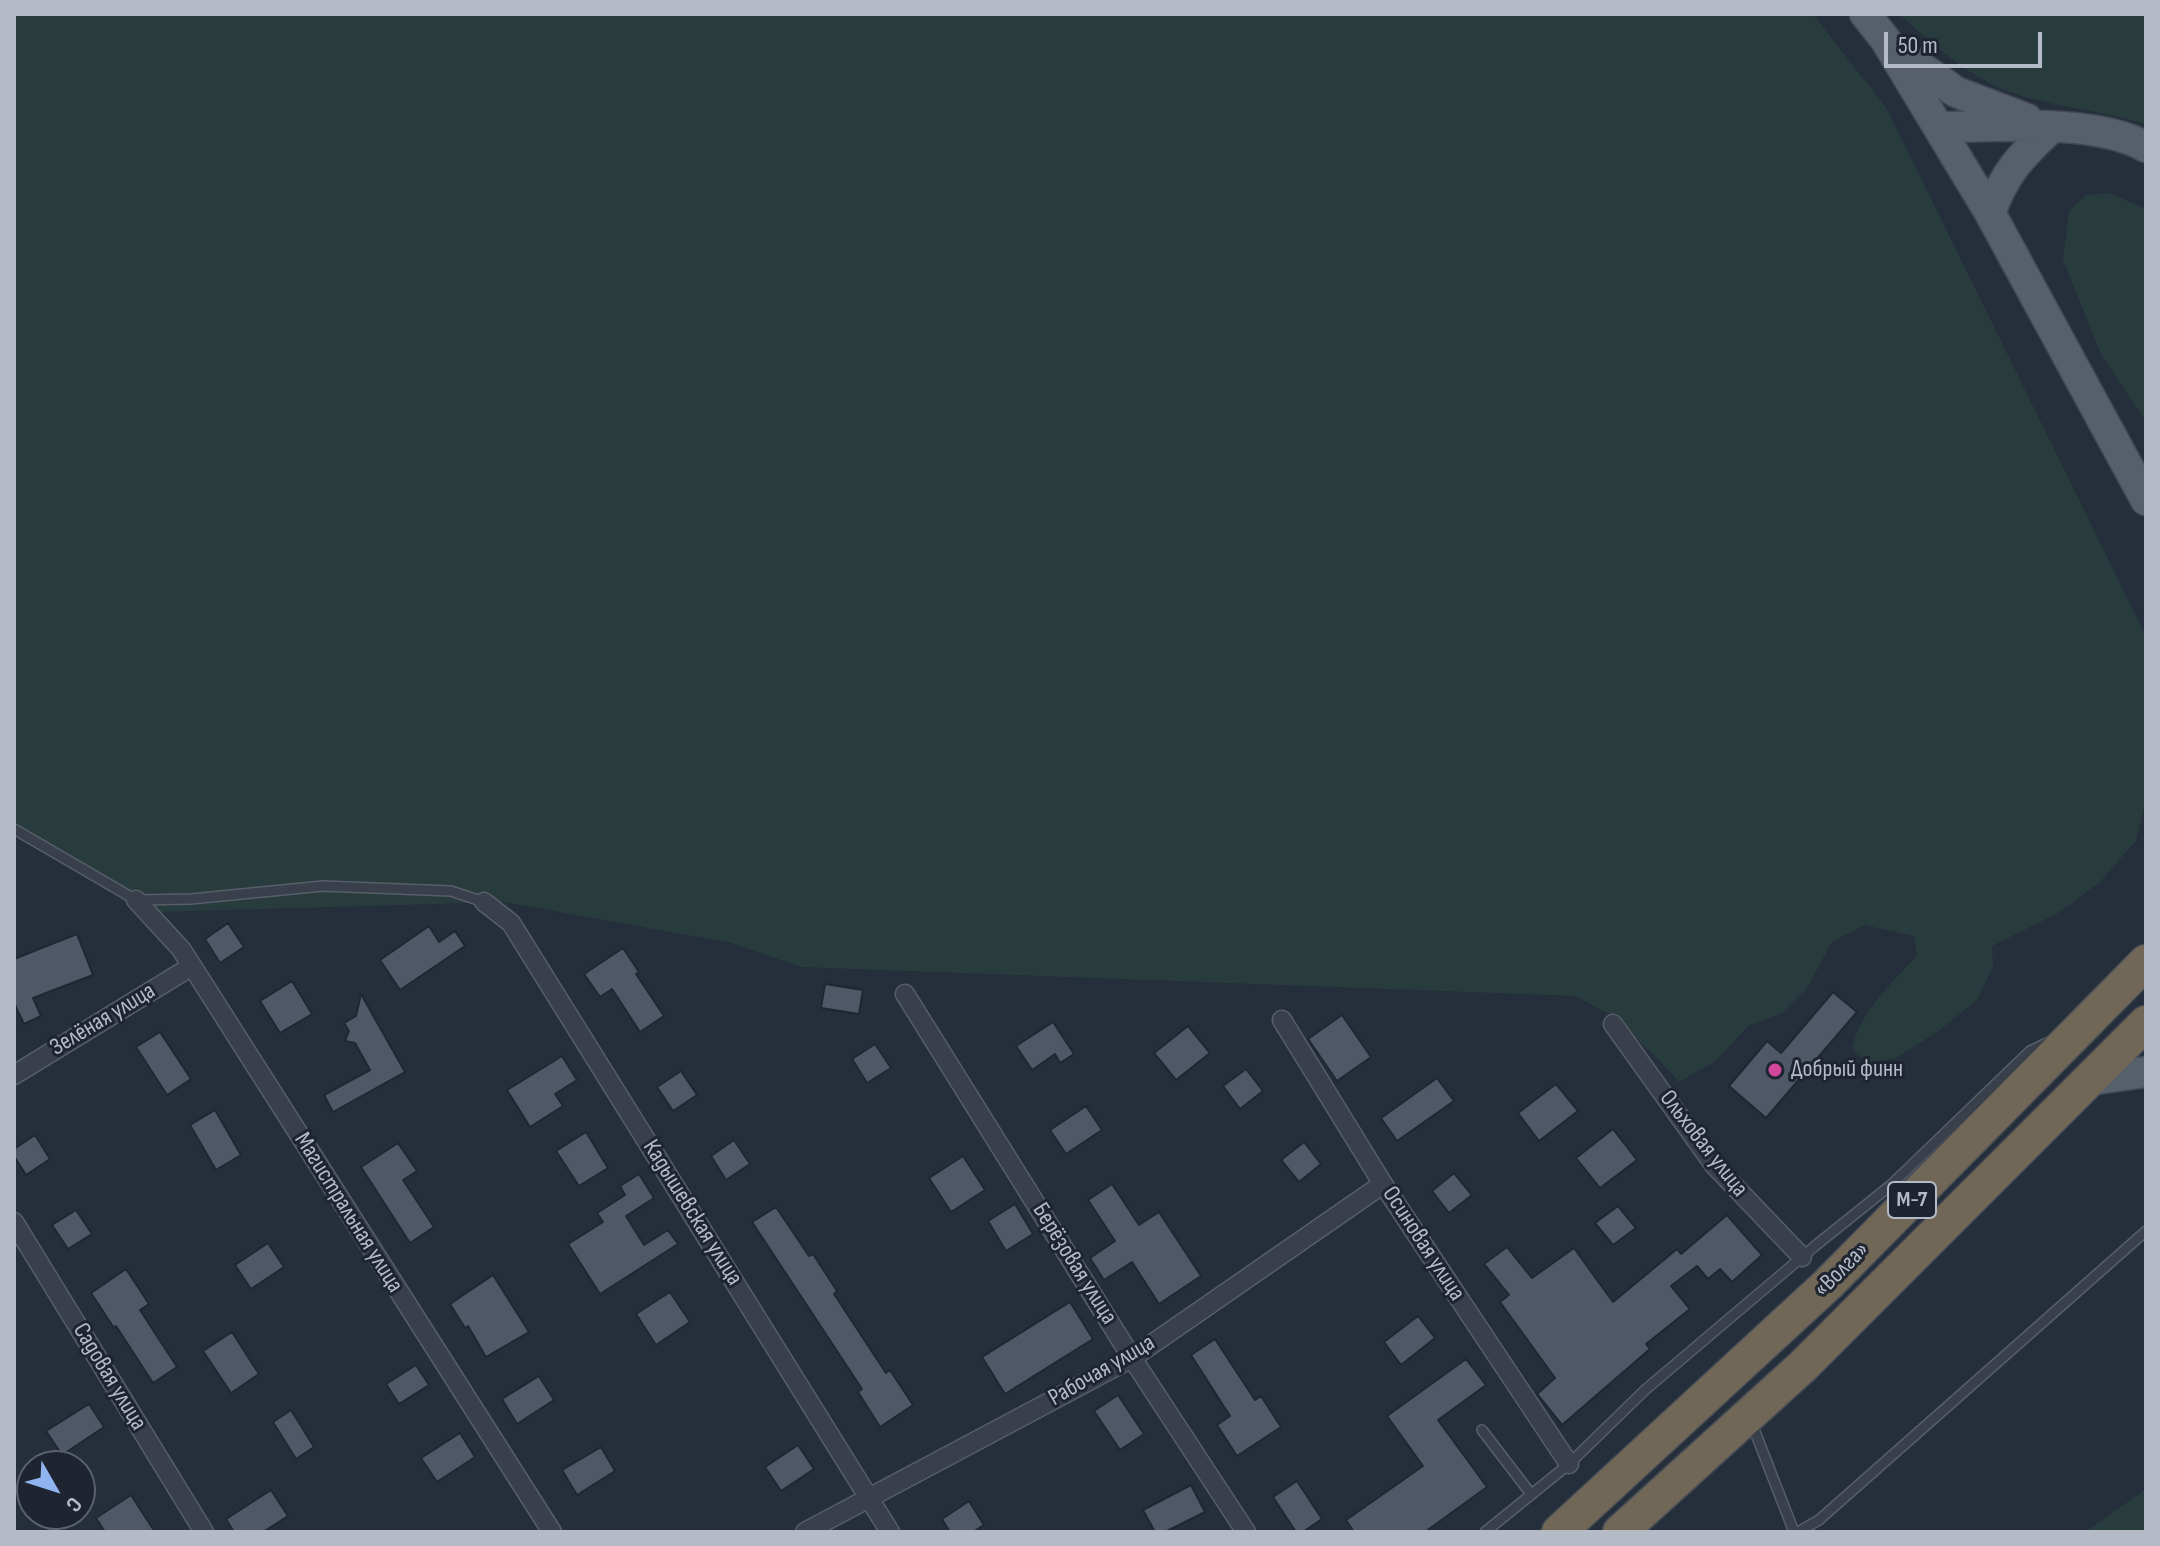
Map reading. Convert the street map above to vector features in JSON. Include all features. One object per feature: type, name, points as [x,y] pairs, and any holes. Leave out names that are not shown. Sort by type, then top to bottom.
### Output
[{"type":"highway","name":"«Волга»","points":[[1559,1532],[1817,1295],[2146,962]]},
{"type":"highway","name":"«Волга»","points":[[1620,1532],[1749,1416],[1865,1305],[2146,1023]]},
{"type":"main road","points":[[1865,14],[1885,39],[1990,213],[2146,500]]},
{"type":"main road","points":[[1885,39],[1956,92],[2051,128]]},
{"type":"main road","points":[[1938,127],[2051,128],[2117,136],[2146,147]]},
{"type":"main road","points":[[1990,213],[2005,177],[2051,128]]},
{"type":"main road","points":[[2090,1080],[2146,1072]]},
{"type":"street","name":"Магистральная улица","points":[[136,900],[181,949],[552,1532]]},
{"type":"street","name":"Кадышевская улица","points":[[484,902],[511,923],[890,1532]]},
{"type":"street","name":"Зелёная улица","points":[[14,1075],[192,966]]},
{"type":"street","name":"Берёзовая улица","points":[[905,994],[1132,1358],[1246,1532]]},
{"type":"street","name":"Осиновая улица","points":[[1282,1020],[1383,1184],[1569,1464]]},
{"type":"street","name":"Ольховая улица","points":[[1613,1024],[1714,1165],[1802,1257]]},
{"type":"street","name":"Рабочая улица","points":[[805,1532],[1132,1358],[1383,1184]]},
{"type":"street","name":"Садовая улица","points":[[14,1222],[204,1532]]},
{"type":"lane","points":[[14,829],[136,900],[191,899],[323,886],[451,891],[484,902]]},
{"type":"lane","points":[[1485,1532],[1569,1464],[1645,1390],[1891,1185],[2030,1051],[2088,1023]]},
{"type":"lane","points":[[1749,1416],[1796,1532],[1819,1520],[2146,1231]]},
{"type":"lane","points":[[1482,1430],[1531,1494]]},
{"type":"shaded area","points":[[14,14],[1813,14],[1887,109],[2146,636],[2146,798],[2136,841],[2100,882],[2058,913],[1992,946],[1993,967],[1977,1000],[1940,1030],[1896,1058],[1868,1063],[1852,1048],[1870,1009],[1917,955],[1914,936],[1864,925],[1832,942],[1807,988],[1782,1013],[1748,1026],[1716,1061],[1679,1082],[1611,1015],[1575,996],[801,967],[731,943],[504,902],[162,912],[14,825]]},
{"type":"shaded area","points":[[1899,14],[2146,14],[2146,124],[2043,102],[1995,86],[1951,58]]},
{"type":"shaded area","points":[[2109,193],[2146,209],[2146,422],[2101,354],[2063,260],[2069,211],[2086,195]]},
{"type":"shaded area","points":[[2146,1489],[2146,1532],[2085,1532]]},
{"type":"building","points":[[228,923],[244,947],[220,963],[205,939]]},
{"type":"building","points":[[429,926],[439,942],[455,931],[465,946],[400,990],[380,960]]},
{"type":"building","points":[[77,934],[93,975],[33,998],[41,1016],[24,1024],[14,1003],[14,959]]},
{"type":"building","points":[[623,948],[664,1016],[640,1032],[612,989],[600,997],[584,974]]},
{"type":"building","points":[[292,981],[312,1014],[280,1033],[260,1001]]},
{"type":"building","points":[[825,984],[863,990],[859,1014],[821,1008]]},
{"type":"building","name":"Добрый финн","points":[[1833,992],[1857,1012],[1766,1118],[1729,1086],[1767,1041],[1781,1053]]},
{"type":"building","points":[[361,994],[405,1072],[333,1112],[324,1095],[370,1070],[355,1043],[345,1041],[349,1031],[344,1023],[356,1016]]},
{"type":"building","points":[[1342,1015],[1371,1057],[1337,1081],[1308,1039]]},
{"type":"building","points":[[1053,1022],[1074,1054],[1060,1063],[1055,1054],[1032,1070],[1016,1046]]},
{"type":"building","points":[[1188,1026],[1210,1053],[1176,1080],[1154,1053]]},
{"type":"building","points":[[160,1032],[191,1079],[167,1095],[136,1047]]},
{"type":"building","points":[[875,1044],[891,1068],[867,1083],[852,1059]]},
{"type":"building","points":[[562,1056],[577,1080],[555,1094],[563,1106],[530,1127],[507,1090]]},
{"type":"building","points":[[1246,1069],[1263,1091],[1240,1109],[1223,1086]]},
{"type":"building","points":[[681,1071],[697,1095],[673,1111],[657,1087]]},
{"type":"building","points":[[1437,1078],[1454,1101],[1397,1141],[1381,1118]]},
{"type":"building","points":[[1556,1084],[1578,1111],[1539,1141],[1518,1113]]},
{"type":"building","points":[[1086,1106],[1102,1130],[1066,1154],[1050,1130]]},
{"type":"building","points":[[215,1110],[241,1155],[216,1170],[190,1125]]},
{"type":"building","points":[[1613,1129],[1637,1160],[1600,1188],[1576,1158]]},
{"type":"building","points":[[586,1132],[608,1168],[579,1186],[556,1151]]},
{"type":"building","points":[[35,1135],[50,1159],[26,1175],[14,1156],[14,1149]]},
{"type":"building","points":[[734,1140],[750,1164],[726,1180],[711,1156]]},
{"type":"building","points":[[1304,1142],[1321,1164],[1299,1182],[1281,1160]]},
{"type":"building","points":[[398,1143],[417,1171],[403,1180],[434,1227],[410,1243],[361,1167]]},
{"type":"building","points":[[963,1156],[985,1190],[951,1212],[929,1178]]},
{"type":"building","points":[[1454,1173],[1472,1195],[1449,1213],[1432,1191]]},
{"type":"building","points":[[639,1174],[654,1198],[626,1216],[644,1245],[668,1230],[678,1244],[600,1294],[568,1244],[603,1222],[597,1213],[625,1195],[620,1186]]},
{"type":"building","points":[[1112,1184],[1139,1225],[1159,1212],[1201,1276],[1159,1304],[1132,1262],[1104,1280],[1090,1258],[1115,1241],[1088,1200]]},
{"type":"building","points":[[1015,1204],[1033,1234],[1006,1251],[988,1221]]},
{"type":"building","points":[[1618,1206],[1636,1228],[1613,1245],[1595,1223]]},
{"type":"building","points":[[776,1207],[809,1256],[813,1254],[837,1291],[834,1294],[886,1373],[890,1370],[913,1405],[880,1427],[858,1392],[862,1389],[752,1222]]},
{"type":"building","points":[[76,1210],[92,1234],[68,1249],[52,1225]]},
{"type":"building","points":[[1727,1215],[1762,1255],[1732,1282],[1720,1269],[1708,1279],[1697,1266],[1671,1286],[1690,1309],[1646,1344],[1650,1349],[1562,1425],[1537,1394],[1555,1378],[1500,1302],[1509,1295],[1484,1264],[1507,1247],[1532,1278],[1574,1248],[1613,1302],[1677,1249],[1681,1254]]},
{"type":"building","points":[[268,1243],[284,1267],[251,1289],[235,1265]]},
{"type":"building","points":[[126,1269],[149,1304],[140,1310],[177,1367],[153,1383],[91,1293]]},
{"type":"building","points":[[493,1275],[529,1332],[486,1357],[468,1326],[465,1328],[450,1304]]},
{"type":"building","points":[[670,1292],[690,1322],[656,1345],[636,1314]]},
{"type":"building","points":[[1070,1302],[1093,1339],[1005,1394],[982,1357]]},
{"type":"building","points":[[1418,1316],[1435,1338],[1401,1365],[1384,1342]]},
{"type":"building","points":[[232,1332],[259,1374],[231,1393],[203,1351]]},
{"type":"building","points":[[1215,1339],[1255,1400],[1261,1396],[1281,1427],[1237,1456],[1217,1425],[1230,1416],[1191,1355]]},
{"type":"building","points":[[1466,1359],[1486,1385],[1438,1420],[1487,1487],[1425,1532],[1354,1532],[1346,1520],[1423,1466],[1387,1416]]},
{"type":"building","points":[[416,1365],[429,1385],[399,1404],[386,1384]]},
{"type":"building","points":[[539,1376],[554,1400],[517,1424],[502,1399]]},
{"type":"building","points":[[1118,1395],[1144,1434],[1120,1450],[1094,1411]]},
{"type":"building","points":[[89,1404],[104,1427],[70,1450],[59,1450],[46,1431]]},
{"type":"building","points":[[291,1410],[314,1447],[296,1459],[273,1422]]},
{"type":"building","points":[[460,1433],[475,1457],[437,1482],[421,1458]]},
{"type":"building","points":[[798,1445],[814,1469],[781,1491],[765,1467]]},
{"type":"building","points":[[601,1447],[615,1471],[577,1495],[562,1470]]},
{"type":"building","points":[[1297,1481],[1322,1519],[1303,1532],[1296,1532],[1273,1497]]},
{"type":"building","points":[[1191,1485],[1205,1512],[1165,1532],[1155,1532],[1143,1510]]},
{"type":"building","points":[[271,1490],[288,1516],[263,1532],[234,1532],[226,1519]]},
{"type":"building","points":[[131,1495],[155,1532],[105,1532],[96,1518]]},
{"type":"building","points":[[969,1501],[984,1525],[973,1532],[950,1532],[942,1519]]},
{"type":"place","name":"Добрый финн","points":[[1775,1070]]}]
